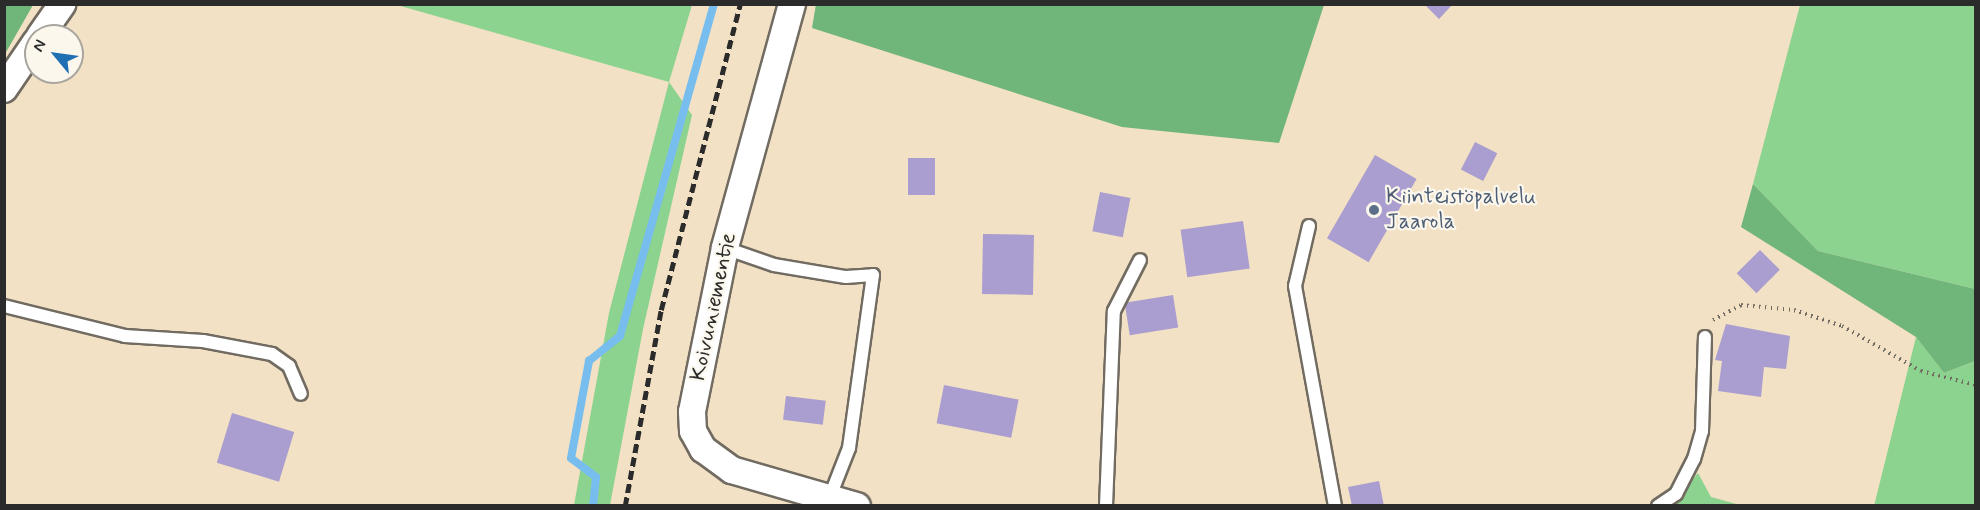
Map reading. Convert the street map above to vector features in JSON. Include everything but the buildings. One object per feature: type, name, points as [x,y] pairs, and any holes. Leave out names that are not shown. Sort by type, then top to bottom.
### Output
[{"type":"street","points":[[48,24],[62,4]]},
{"type":"street","name":"Koivuniementie","points":[[792,4],[725,248],[692,412],[693,431],[703,449],[732,471],[831,494],[857,506]]},
{"type":"street","points":[[4,89],[24,60]]},
{"type":"lane","points":[[1309,226],[1295,286],[1335,506]]},
{"type":"lane","points":[[725,248],[774,265],[846,277],[873,275],[849,448],[831,494]]},
{"type":"lane","points":[[1106,506],[1114,311],[1140,260]]},
{"type":"lane","points":[[4,306],[126,336],[203,341],[272,354],[289,366],[301,394]]},
{"type":"lane","points":[[1658,506],[1676,494],[1695,459],[1702,431],[1705,337]]},
{"type":"path","points":[[1705,337],[1713,320],[1729,308],[1794,310],[1842,326],[1921,371],[1976,385]]},
{"type":"green space","points":[[816,4],[1324,5],[1279,143],[1122,127],[812,28]]},
{"type":"green space","points":[[4,5],[33,5],[5,54]]},
{"type":"green space","points":[[397,5],[692,5],[669,82]]},
{"type":"green space","points":[[1800,5],[1975,5],[1975,289],[1818,251],[1753,184]]},
{"type":"green space","points":[[669,82],[692,115],[643,329],[610,505],[574,505],[609,313]]},
{"type":"green space","points":[[1753,184],[1818,251],[1975,289],[1975,361],[1944,373],[1916,337],[1741,227]]},
{"type":"green space","points":[[1916,337],[1944,373],[1975,361],[1975,505],[1874,506]]},
{"type":"green space","points":[[1698,473],[1711,497],[1740,505],[1671,505]]},
{"type":"waterway","points":[[593,506],[596,477],[571,458],[589,361],[620,336],[714,4]]},
{"type":"railway","points":[[625,506],[661,310],[740,4]]},
{"type":"place","name":"Kiinteistöpalvelu Jaarola","points":[[1374,210]]}]
